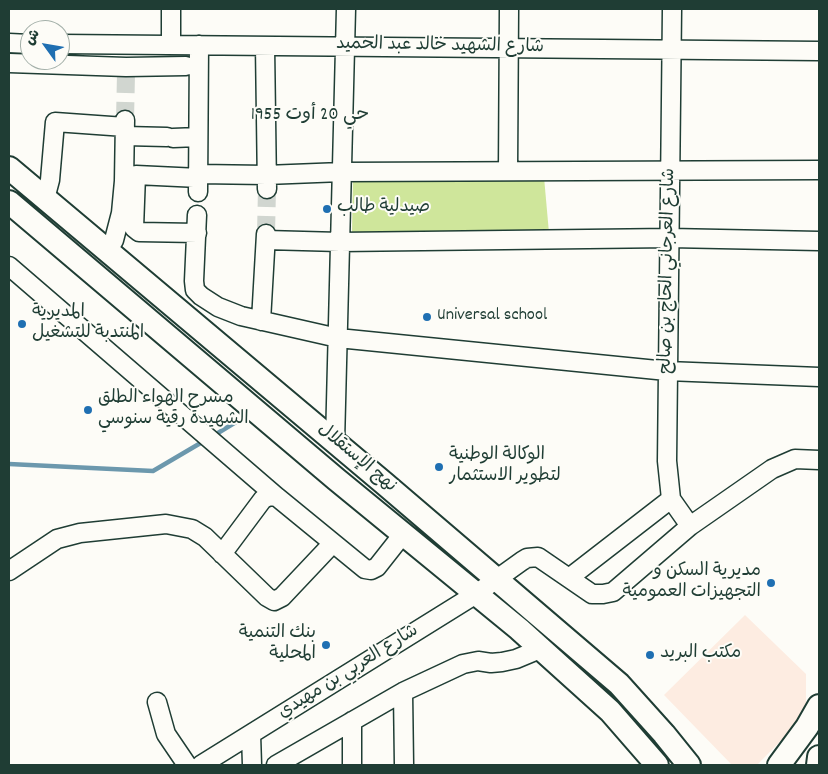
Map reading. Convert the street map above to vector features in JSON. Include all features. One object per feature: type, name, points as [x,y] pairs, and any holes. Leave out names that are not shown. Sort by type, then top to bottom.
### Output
[{"type":"main road","name":"نهج الإستقلال","points":[[9,168],[619,684],[689,765]]},
{"type":"main road","name":"نهج الإستقلال","points":[[9,202],[540,649],[610,711],[657,765]]},
{"type":"main road","points":[[778,765],[807,727],[819,706]]},
{"type":"main road","points":[[818,765],[819,757]]},
{"type":"street","points":[[171,9],[171,45]]},
{"type":"street","points":[[335,442],[346,9]]},
{"type":"street","points":[[508,171],[510,9]]},
{"type":"street","name":"شارع العرجاني الحاج بن صالح","points":[[672,9],[667,461],[671,499],[690,526]]},
{"type":"street","name":"شارع الشهيد خالد عبد الحميد","points":[[70,44],[819,51]]},
{"type":"street","points":[[199,45],[199,181]]},
{"type":"street","points":[[266,46],[266,182]]},
{"type":"street","points":[[9,63],[126,70],[186,66]]},
{"type":"street","points":[[45,199],[50,180],[55,122],[128,130],[170,138],[198,137]]},
{"type":"street","points":[[128,130],[136,166]]},
{"type":"street","points":[[108,250],[124,230],[121,213],[128,130]]},
{"type":"street","points":[[197,233],[139,232],[134,228],[136,175],[199,181],[266,182],[342,172],[819,170]]},
{"type":"street","points":[[197,215],[195,290],[218,307],[261,321],[338,338],[667,371],[819,377]]},
{"type":"street","points":[[261,321],[266,237],[340,242],[670,238],[819,241]]},
{"type":"street","points":[[9,266],[277,497],[365,569],[371,570],[377,567],[403,534]]},
{"type":"street","points":[[671,499],[570,578],[592,594],[613,592],[690,526],[772,469],[795,459],[819,460]]},
{"type":"street","points":[[222,554],[263,500],[270,496],[277,497]]},
{"type":"street","points":[[9,570],[57,540],[80,533],[166,524],[192,529],[206,536],[222,554],[267,597],[274,601],[282,598],[333,543]]},
{"type":"street","name":"شارع العربي بن مهيدي","points":[[201,765],[476,594],[522,560],[538,557],[570,578]]},
{"type":"street","points":[[276,765],[403,692],[471,661],[502,662],[516,659],[540,649]]},
{"type":"street","points":[[403,692],[404,765]]},
{"type":"street","points":[[157,702],[166,734],[187,765]]},
{"type":"street","points":[[352,721],[352,765]]},
{"type":"street","points":[[251,734],[252,765]]},
{"type":"shaded area","points":[[745,615],[806,674],[806,715],[757,765],[732,765],[664,695]]},
{"type":"green space","points":[[353,177],[544,177],[549,233],[352,233]]},
{"type":"waterway","points":[[213,436],[236,422]]},
{"type":"waterway","points":[[9,464],[153,471],[204,441]]},
{"type":"tunnel","points":[[125,120],[126,74]]},
{"type":"tunnel","points":[[266,234],[267,189]]},
{"type":"place","name":"صيدلية طالب","points":[[327,209]]},
{"type":"place","name":"Universal school","points":[[427,317]]},
{"type":"place","name":"المديرية المنتدبة للتشغيل","points":[[22,324]]},
{"type":"place","name":"مسرح الهواء الطلق الشهيدة رقية سنوسي","points":[[88,410]]},
{"type":"place","name":"الوكالة الوطنية لتطوير الاستثمار","points":[[439,467]]},
{"type":"place","name":"مديرية السكن و التجهيزات العمومية","points":[[771,583]]},
{"type":"place","name":"بنك التنمية المحلية","points":[[326,645]]},
{"type":"place","name":"مكتب البريد","points":[[650,655]]},
{"type":"district","name":"حي 20 أوت 1955","points":[[310,116]]}]
